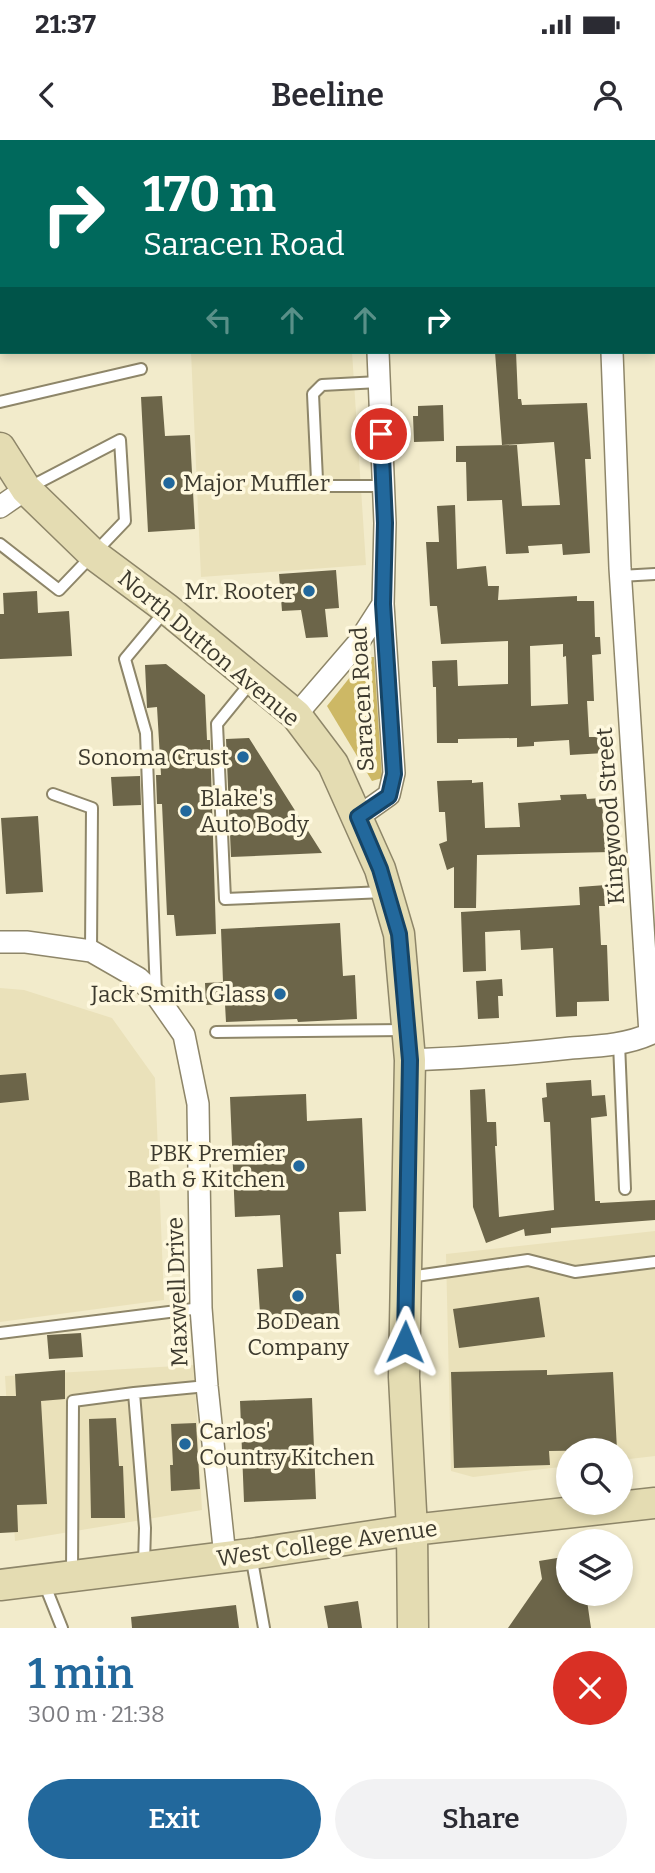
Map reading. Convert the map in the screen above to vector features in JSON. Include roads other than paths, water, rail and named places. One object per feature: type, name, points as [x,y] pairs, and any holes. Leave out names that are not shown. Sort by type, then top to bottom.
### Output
[{"type":"main road","name":"North Dutton Avenue","points":[[0,448],[26,489],[93,554],[167,609],[296,715],[333,764],[380,869],[399,934],[410,1060],[404,1377],[412,1530],[413,1628]]},
{"type":"main road","name":"West College Avenue","points":[[0,1585],[412,1530],[655,1503]]},
{"type":"street","name":"Saracen Road","points":[[358,817],[389,796],[394,774],[383,604],[383,486],[378,354]]},
{"type":"street","name":"Kingwood Street","points":[[410,1060],[513,1055],[618,1044],[653,1036],[620,576],[612,354]]},
{"type":"street","points":[[0,507],[26,489]]},
{"type":"street","name":"Saracen Road","points":[[296,715],[358,643],[383,604]]},
{"type":"street","name":"Maxwell Drive","points":[[0,942],[26,942],[90,951],[138,978],[156,995],[184,1035],[198,1104],[201,1308],[206,1386],[238,1555]]},
{"type":"lane","points":[[0,402],[141,369]]},
{"type":"lane","points":[[379,382],[322,385],[313,394],[317,480],[324,486],[383,486]]},
{"type":"lane","points":[[0,544],[60,590],[125,521],[120,440],[26,489]]},
{"type":"lane","points":[[620,576],[655,574]]},
{"type":"lane","points":[[156,995],[146,733],[125,659],[167,609]]},
{"type":"lane","points":[[253,680],[217,724],[225,899],[387,892]]},
{"type":"lane","points":[[53,794],[92,808],[90,951]]},
{"type":"lane","points":[[216,1032],[407,1030]]},
{"type":"lane","points":[[618,1044],[625,1189]]},
{"type":"lane","points":[[406,1278],[528,1260],[575,1272],[655,1262]]},
{"type":"lane","points":[[0,1334],[201,1308]]},
{"type":"lane","points":[[72,1577],[73,1401],[206,1386]]},
{"type":"lane","points":[[134,1393],[145,1528],[144,1567]]},
{"type":"lane","points":[[238,1555],[264,1628]]},
{"type":"lane","points":[[43,1580],[62,1628]]},
{"type":"place","name":"Major Muffler","points":[[169,483]]},
{"type":"place","name":"Mr. Rooter","points":[[309,591]]},
{"type":"place","name":"Sonoma Crust","points":[[243,757]]},
{"type":"place","name":"Blake's Auto Body","points":[[186,811]]},
{"type":"place","name":"Jack Smith Glass","points":[[280,994]]},
{"type":"place","name":"PBK Premier Bath & Kitchen","points":[[299,1166]]},
{"type":"place","name":"BoDean Company","points":[[298,1296]]},
{"type":"place","name":"Carlos' Country Kitchen","points":[[185,1444]]}]
